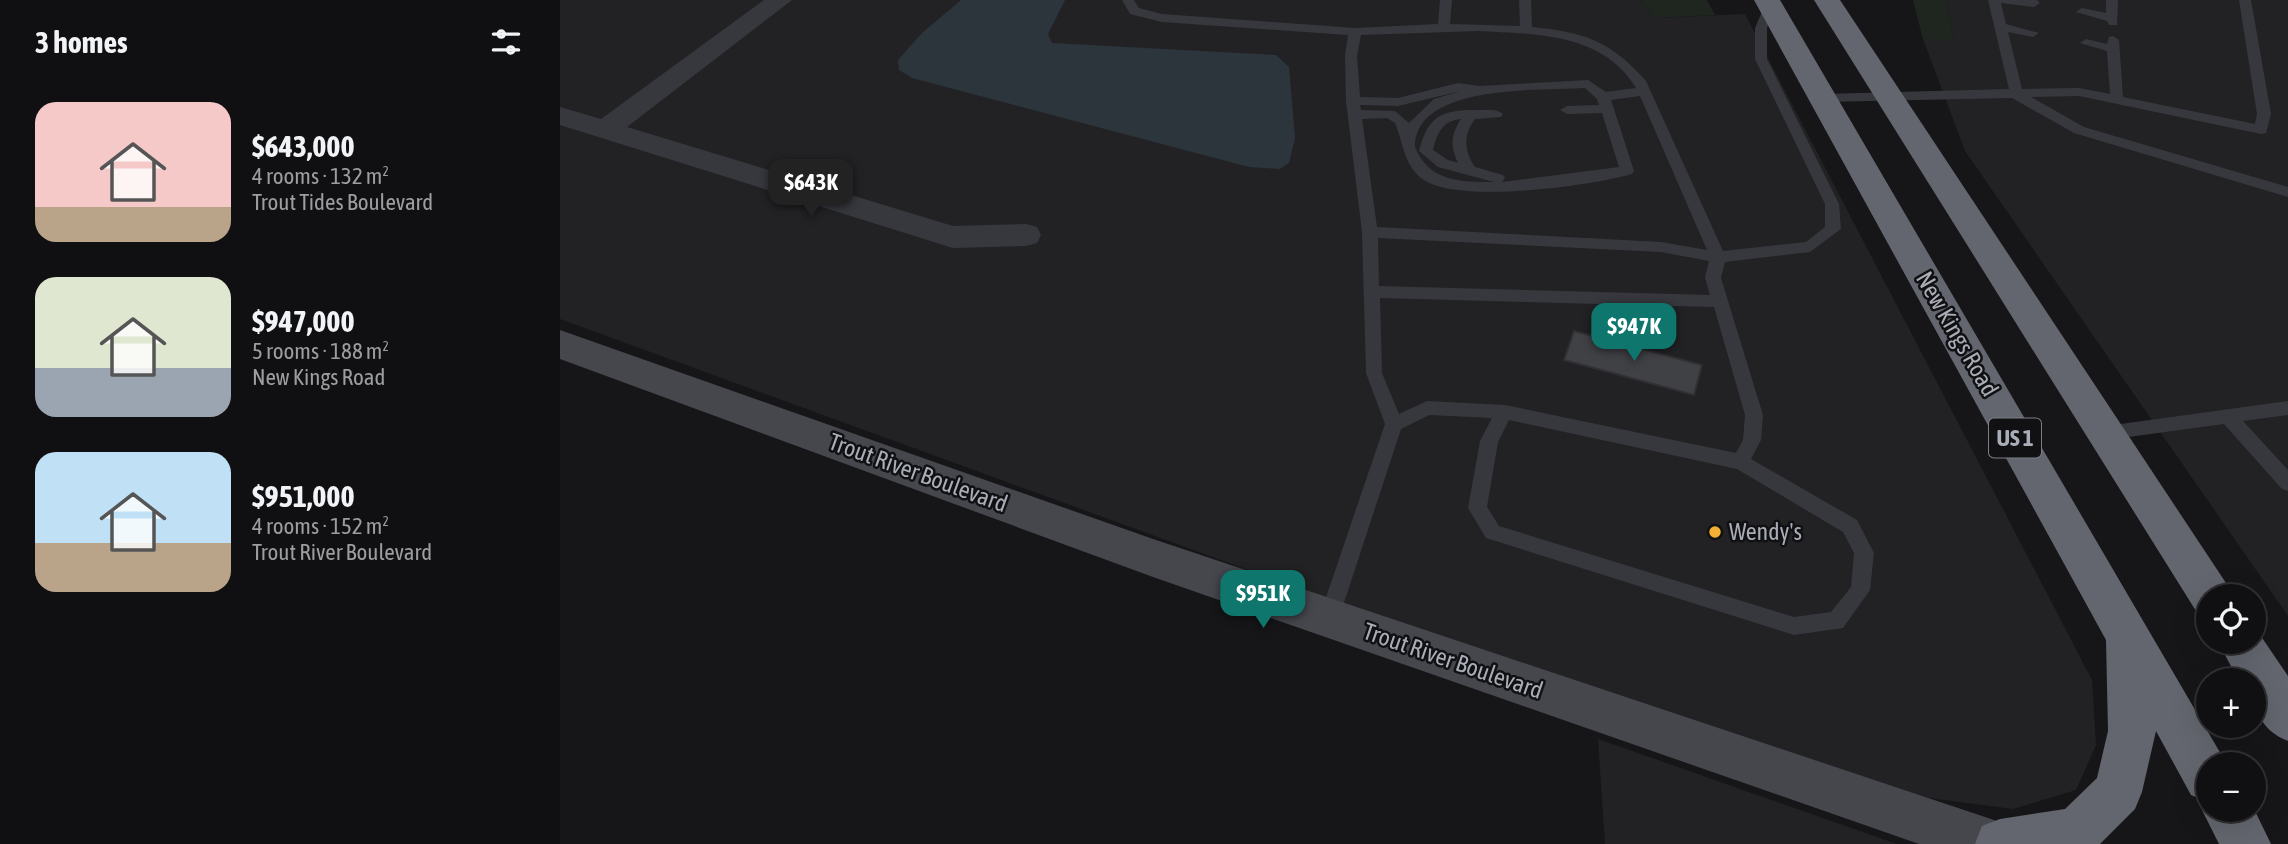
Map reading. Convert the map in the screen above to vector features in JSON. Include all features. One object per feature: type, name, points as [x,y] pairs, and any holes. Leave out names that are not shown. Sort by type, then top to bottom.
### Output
[{"type":"highway","points":[[1827,0],[2203,584]]},
{"type":"highway","name":"New Kings Road","points":[[1768,2],[2196,757]]},
{"type":"highway","points":[[2000,844],[2077,832],[2118,792],[2132,731],[2126,633]]},
{"type":"highway","points":[[2248,654],[2288,718]]},
{"type":"highway","points":[[2234,822],[2246,844]]},
{"type":"street","points":[[606,130],[780,0]]},
{"type":"street","points":[[560,116],[953,237],[1026,235]]},
{"type":"street","name":"Trout River Boulevard","points":[[560,344],[1140,554],[1992,844]]},
{"type":"lane","points":[[1128,0],[1134,11],[1162,18],[1355,32],[1444,27],[1546,33],[1599,45],[1622,61],[1644,91],[1718,257],[1713,278],[1755,415],[1752,440],[1741,462]]},
{"type":"lane","points":[[1444,27],[1446,0]]},
{"type":"lane","points":[[1525,0],[1525,32]]},
{"type":"lane","points":[[1994,0],[2017,95],[2079,130],[2288,192]]},
{"type":"lane","points":[[2002,0],[2034,4]]},
{"type":"lane","points":[[2081,12],[2113,20],[2111,0]]},
{"type":"lane","points":[[1822,98],[2079,92],[2261,130],[2264,114],[2244,0]]},
{"type":"lane","points":[[1370,232],[1661,247],[1718,257],[1810,247],[1833,229],[1832,204],[1761,59],[1761,28],[1768,2]]},
{"type":"lane","points":[[2000,27],[2034,33]]},
{"type":"lane","points":[[1329,618],[1394,424],[1374,373],[1370,232],[1353,108],[1351,56],[1355,32]]},
{"type":"lane","points":[[2086,43],[2114,44],[2117,100]]},
{"type":"lane","points":[[1353,108],[1390,114],[1401,121],[1408,138],[1408,150],[1427,177],[1452,185],[1538,183],[1627,171],[1605,103],[1588,84],[1479,90],[1439,102],[1418,120],[1408,138]]},
{"type":"lane","points":[[1353,108],[1397,102],[1437,89],[1469,87],[1479,90]]},
{"type":"lane","points":[[1567,110],[1605,103],[1644,91]]},
{"type":"lane","points":[[1496,114],[1470,116],[1454,113],[1442,117],[1428,137],[1426,151],[1443,164],[1472,173],[1538,183]]},
{"type":"lane","points":[[1470,116],[1458,141],[1460,159],[1472,173]]},
{"type":"lane","points":[[1372,292],[1720,301]]},
{"type":"lane","points":[[1394,424],[1427,408],[1505,412],[1741,462],[1850,526],[1864,553],[1860,590],[1836,621],[1794,626],[1493,533],[1477,508],[1489,441],[1505,412]]},
{"type":"lane","points":[[2106,433],[2288,408]]},
{"type":"lane","points":[[2228,416],[2288,482]]},
{"type":"shaded area","points":[[560,0],[1640,0],[1656,18],[1745,14],[2092,680],[2096,745],[2076,790],[2013,809],[1914,796],[1314,594],[560,319]]},
{"type":"shaded area","points":[[961,0],[1065,0],[1048,34],[1052,43],[1276,55],[1289,67],[1295,138],[1289,163],[1280,169],[1249,167],[912,78],[899,70],[898,60],[922,33]]},
{"type":"shaded area","points":[[1640,0],[1707,0],[1715,15],[1656,18]]},
{"type":"shaded area","points":[[1913,0],[1946,0],[1954,40],[1923,39]]},
{"type":"shaded area","points":[[1946,0],[2288,0],[2288,616],[1965,151],[1923,39],[1954,39]]},
{"type":"shaded area","points":[[1598,739],[1897,844],[1605,844]]},
{"type":"building","points":[[1574,331],[1702,365],[1694,395],[1564,360]]},
{"type":"place","name":"Wendy's","points":[[1715,532]]}]
